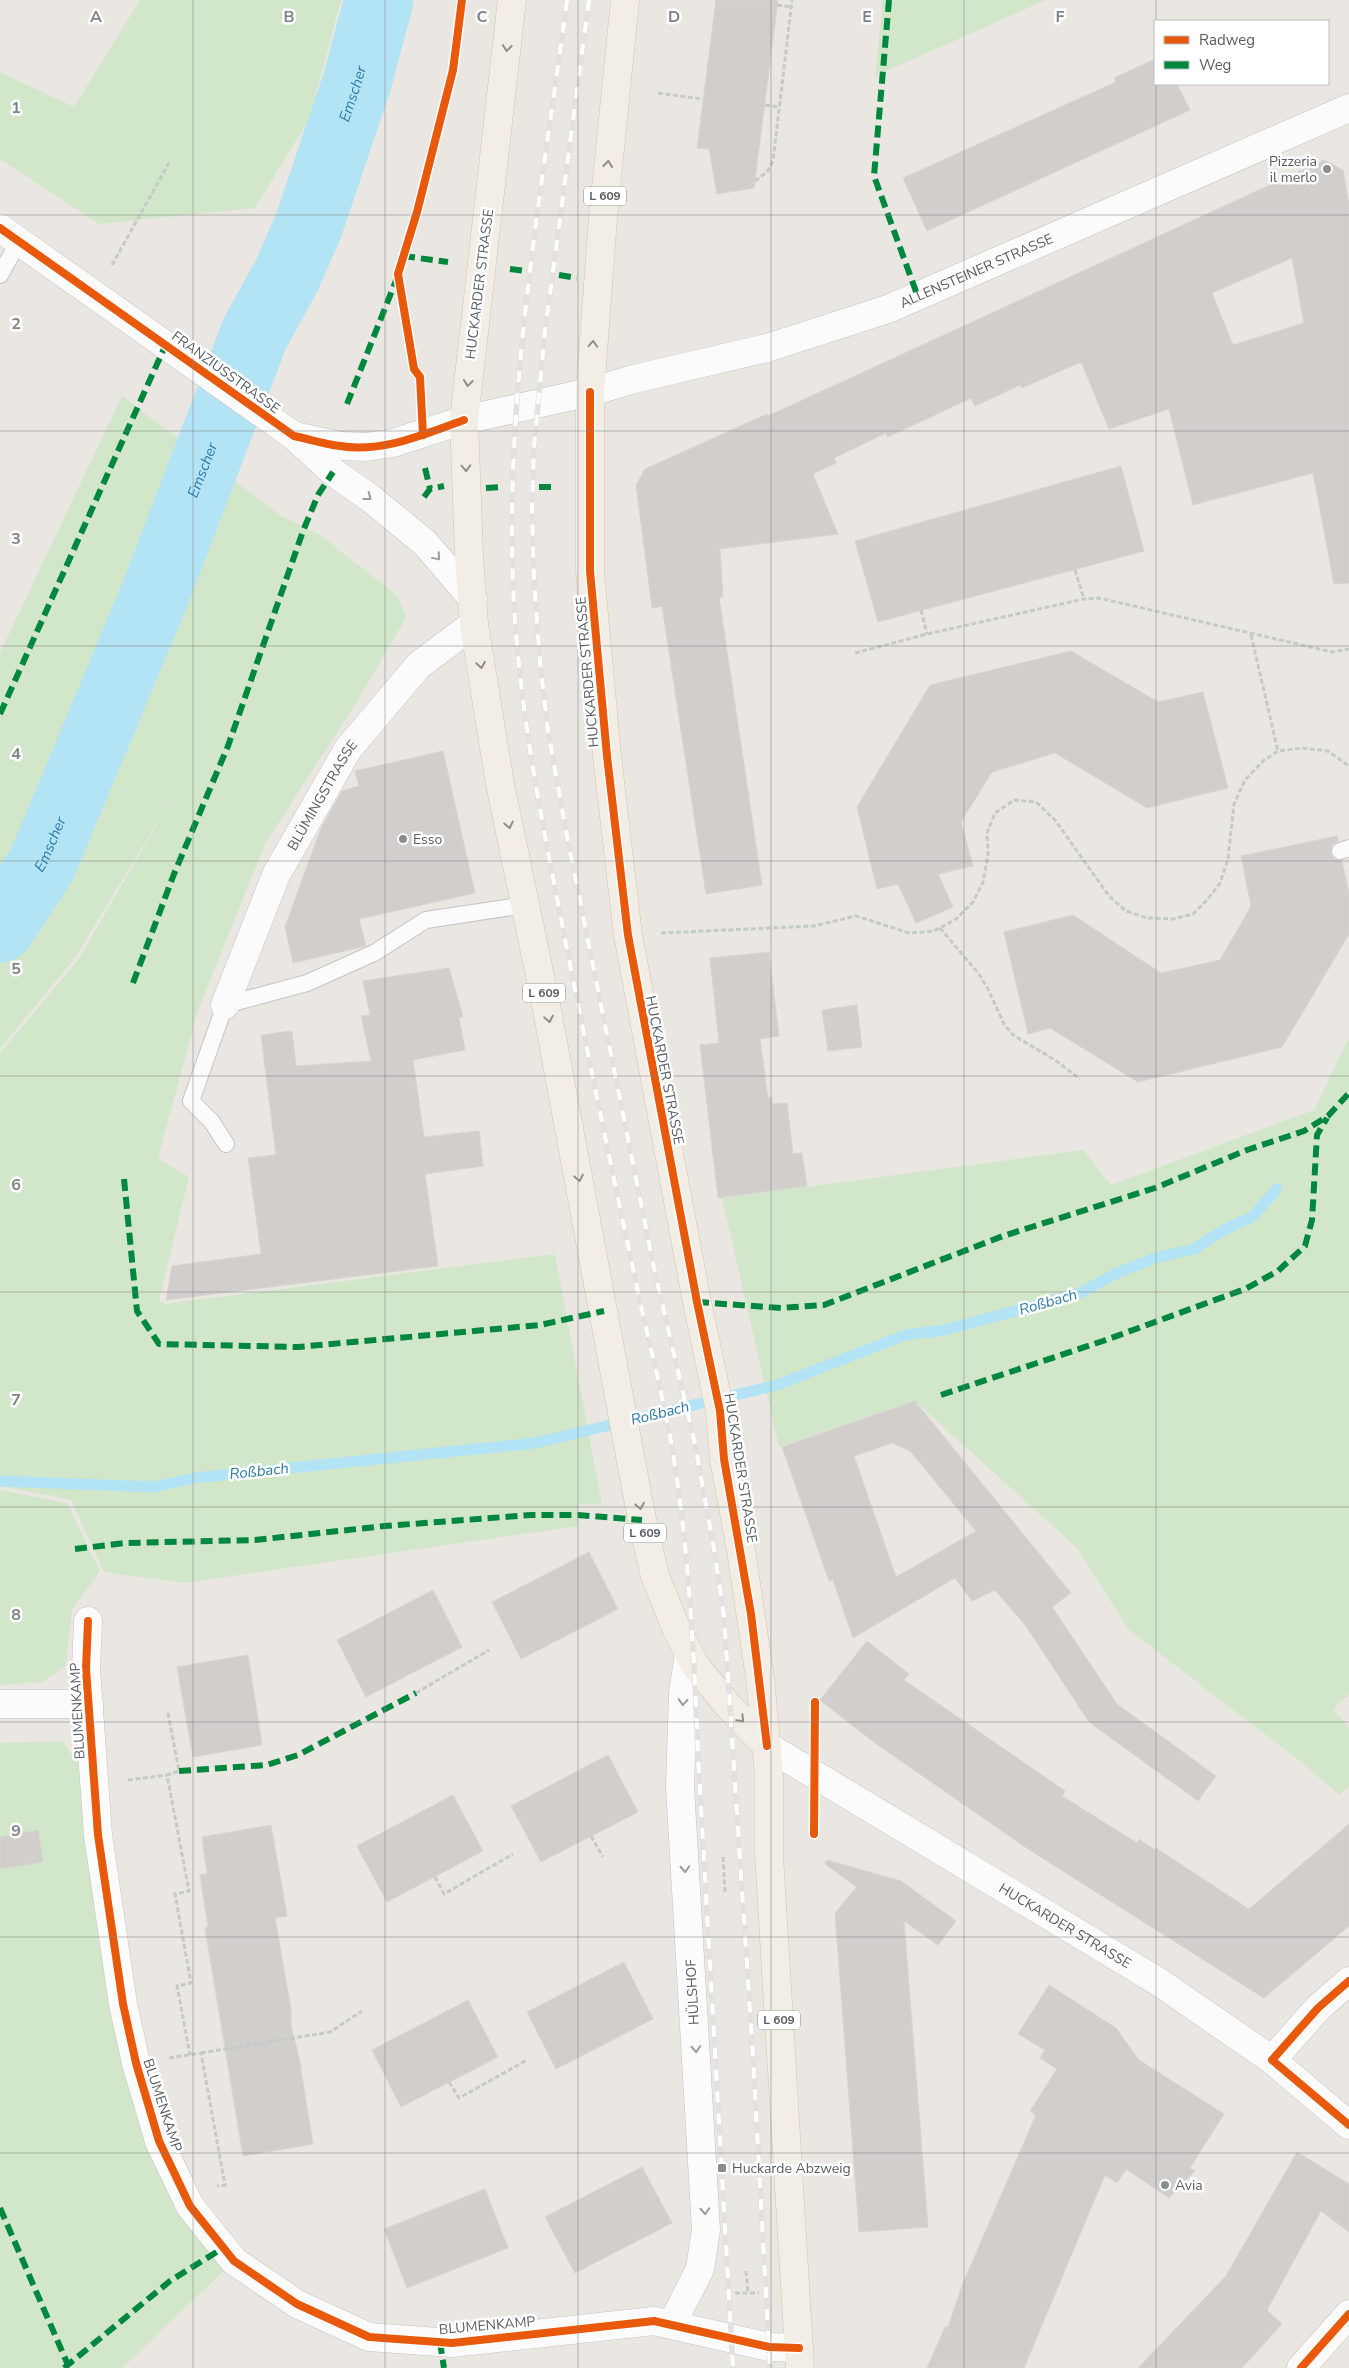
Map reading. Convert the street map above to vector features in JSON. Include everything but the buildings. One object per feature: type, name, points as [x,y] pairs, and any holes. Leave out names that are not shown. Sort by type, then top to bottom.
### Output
[{"type":"main road","name":"HUCKARDER STRASSE","points":[[512,0],[464,420],[473,612],[500,784],[548,1015],[617,1386],[655,1576],[676,1628],[694,1664],[731,1709],[767,1746]]},
{"type":"main road","name":"HUCKARDER STRASSE","points":[[625,0],[603,218],[590,392],[590,571],[607,756],[628,934],[697,1302],[720,1411],[724,1459],[741,1550],[759,1668],[767,1746]]},
{"type":"main road","name":"L 609","points":[[767,1746],[769,1855],[799,2358]]},
{"type":"street","name":"ALLENSTEINER STRASSE","points":[[590,392],[634,379],[767,348],[888,309],[1349,108]]},
{"type":"street","name":"FRANZIUSSTRASSE","points":[[10,234],[286,430],[333,472],[370,498],[425,543],[473,612]]},
{"type":"street","name":"FRANZIUSSTRASSE","points":[[286,430],[341,446],[366,447],[399,442],[464,420],[590,392]]},
{"type":"street","name":"BLÜMINGSTRASSE","points":[[225,1004],[276,875],[348,749],[419,665],[473,612]]},
{"type":"street","name":"BLUMENKAMP","points":[[88,1621],[86,1669],[98,1835],[123,2004],[136,2063],[159,2141],[190,2206],[234,2261],[297,2304],[369,2336],[452,2343],[638,2322],[672,2324],[702,2333],[769,2347],[799,2358]]},
{"type":"street","name":"HÜLSHOF","points":[[672,2324],[700,2269],[706,2230],[680,1787],[683,1693],[689,1654]]},
{"type":"street","name":"BLUMENKAMP","points":[[0,1704],[88,1704]]},
{"type":"street","name":"HUCKARDER STRASSE","points":[[767,1746],[1159,1982],[1272,2060],[1349,2125]]},
{"type":"street","points":[[1272,2060],[1318,2008],[1349,1981]]},
{"type":"street","points":[[1301,2368],[1349,2314]]},
{"type":"lane","points":[[0,275],[10,234]]},
{"type":"lane","points":[[226,1144],[212,1122],[191,1101],[225,1004],[307,984],[374,953],[426,920],[525,905]]},
{"type":"path","points":[[755,181],[767,172],[773,160],[792,0]]},
{"type":"path","points":[[777,5],[791,8]]},
{"type":"path","points":[[658,93],[703,99]]},
{"type":"path","points":[[765,105],[779,107]]},
{"type":"path","points":[[109,270],[170,161]]},
{"type":"path","points":[[1075,570],[1084,599]]},
{"type":"path","points":[[855,653],[927,634],[1084,599],[1100,598],[1251,635],[1332,652],[1349,649]]},
{"type":"path","points":[[921,610],[927,634]]},
{"type":"path","points":[[1251,635],[1278,751]]},
{"type":"path","points":[[628,934],[814,926],[856,916],[910,933],[934,931],[956,919],[973,902],[983,882],[988,855],[987,833],[995,813],[1014,800],[1036,802],[1056,820],[1109,896],[1126,911],[1147,918],[1173,918],[1192,914],[1207,900],[1220,883],[1228,858],[1234,804],[1246,780],[1263,761],[1278,751],[1301,748],[1328,751],[1349,766]]},
{"type":"path","points":[[940,928],[978,974],[988,989],[1000,1016],[1013,1035],[1055,1060],[1080,1079]]},
{"type":"path","points":[[416,1694],[489,1650]]},
{"type":"path","points":[[168,1713],[179,1772],[167,1775],[189,1891],[176,1894],[191,1983],[177,1986],[190,2055]]},
{"type":"path","points":[[592,1836],[603,1857]]},
{"type":"path","points":[[435,1876],[444,1894],[513,1854]]},
{"type":"path","points":[[723,1858],[725,1892]]},
{"type":"path","points":[[136,2063],[330,2032],[362,2011]]},
{"type":"path","points":[[201,2054],[225,2185],[210,2187]]},
{"type":"path","points":[[449,2082],[459,2098],[527,2060]]},
{"type":"path","points":[[746,2271],[748,2293]]},
{"type":"path","points":[[735,2293],[759,2293]]},
{"type":"green space","points":[[140,0],[341,0],[309,119],[255,208],[99,224],[0,159],[0,72],[74,107]]},
{"type":"green space","points":[[883,0],[1046,0],[875,76]]},
{"type":"green space","points":[[122,396],[283,517],[320,535],[398,596],[406,618],[356,703],[265,844],[198,1010],[158,1158],[189,1177],[159,1300],[165,1304],[555,1254],[602,1505],[578,1504],[578,1526],[184,1583],[104,1572],[71,1500],[0,1486],[0,1053],[78,960],[176,792],[74,959],[0,1049],[0,653]]},
{"type":"green space","points":[[1349,1038],[1349,1694],[1333,1709],[1349,1728],[1349,1786],[1339,1795],[1305,1765],[1129,1630],[1077,1548],[915,1401],[779,1447],[722,1198],[1083,1150],[1111,1185],[1314,1110]]},
{"type":"green space","points":[[0,1490],[67,1503],[100,1571],[72,1609],[66,1665],[43,1682],[0,1685]]},
{"type":"green space","points":[[62,1741],[93,1784],[159,2141],[234,2261],[122,2368],[0,2368],[0,1743]]},
{"type":"waterway","name":"Emscher","points":[[0,928],[42,864],[155,594],[255,333],[287,275],[308,227],[357,82],[379,0]]},
{"type":"waterway","name":"Roßbach","points":[[0,1481],[154,1487],[194,1478],[535,1443],[777,1385],[905,1335],[945,1330],[1080,1293],[1117,1273],[1155,1258],[1194,1249],[1222,1231],[1253,1216],[1277,1189]]},
{"type":"railway","points":[[567,0],[523,331],[512,498],[513,581],[523,698],[544,830],[607,1147],[665,1409],[679,1491],[693,1641],[733,2368]]},
{"type":"railway","points":[[589,0],[545,331],[534,447],[532,511],[534,581],[540,662],[548,731],[567,836],[655,1273],[695,1444],[724,1616],[753,2057],[770,2368]]},
{"type":"marked path","points":[[889,0],[874,176],[918,297]]},
{"type":"marked path","points":[[403,256],[448,262]]},
{"type":"marked path","points":[[510,269],[525,271]]},
{"type":"marked path","points":[[559,275],[577,278]]},
{"type":"marked path","points":[[347,404],[397,278]]},
{"type":"marked path","points":[[0,714],[166,344]]},
{"type":"marked path","points":[[425,468],[430,489]]},
{"type":"marked path","points":[[133,983],[174,874],[228,746],[303,531],[318,495],[333,472]]},
{"type":"marked path","points":[[424,497],[430,489],[444,486]]},
{"type":"marked path","points":[[486,488],[502,487]]},
{"type":"marked path","points":[[539,487],[553,487]]},
{"type":"marked path","points":[[697,1302],[781,1308],[824,1305],[1003,1236],[1155,1188],[1247,1150],[1304,1131],[1328,1116],[1349,1093]]},
{"type":"marked path","points":[[941,1395],[1103,1341],[1245,1289],[1278,1271],[1305,1246],[1312,1220],[1317,1135],[1327,1118]]},
{"type":"marked path","points":[[124,1179],[137,1311],[159,1344],[298,1347],[540,1325],[604,1311]]},
{"type":"marked path","points":[[75,1549],[125,1543],[255,1540],[385,1526],[531,1515],[578,1515],[642,1520]]},
{"type":"marked path","points":[[179,1771],[267,1765],[298,1755],[416,1693]]},
{"type":"marked path","points":[[0,2208],[68,2365]]},
{"type":"marked path","points":[[64,2368],[170,2281],[223,2248]]},
{"type":"marked path","points":[[440,2342],[444,2368]]},
{"type":"cycle path","points":[[423,435],[420,377],[414,369],[398,274],[417,212],[453,70],[462,0]]},
{"type":"cycle path","points":[[0,228],[294,436],[340,446],[372,447],[403,441],[464,420]]},
{"type":"cycle path","points":[[590,392],[590,571],[607,756],[628,935],[697,1302],[720,1411],[724,1459],[751,1614],[767,1746]]},
{"type":"cycle path","points":[[88,1621],[86,1669],[98,1835],[123,2004],[136,2063],[159,2141],[190,2206],[234,2261],[297,2304],[369,2337],[452,2343],[654,2321],[769,2347],[799,2348]]},
{"type":"cycle path","points":[[814,1834],[815,1702]]},
{"type":"cycle path","points":[[1349,1981],[1318,2008],[1272,2060],[1349,2125]]},
{"type":"cycle path","points":[[1301,2368],[1349,2314]]},
{"type":"place","name":"Pizzeria il merlo","points":[[1327,169]]},
{"type":"place","name":"Esso","points":[[403,839]]},
{"type":"place","name":"Huckarde Abzweig","points":[[722,2168]]},
{"type":"place","name":"Avia","points":[[1165,2185]]}]
